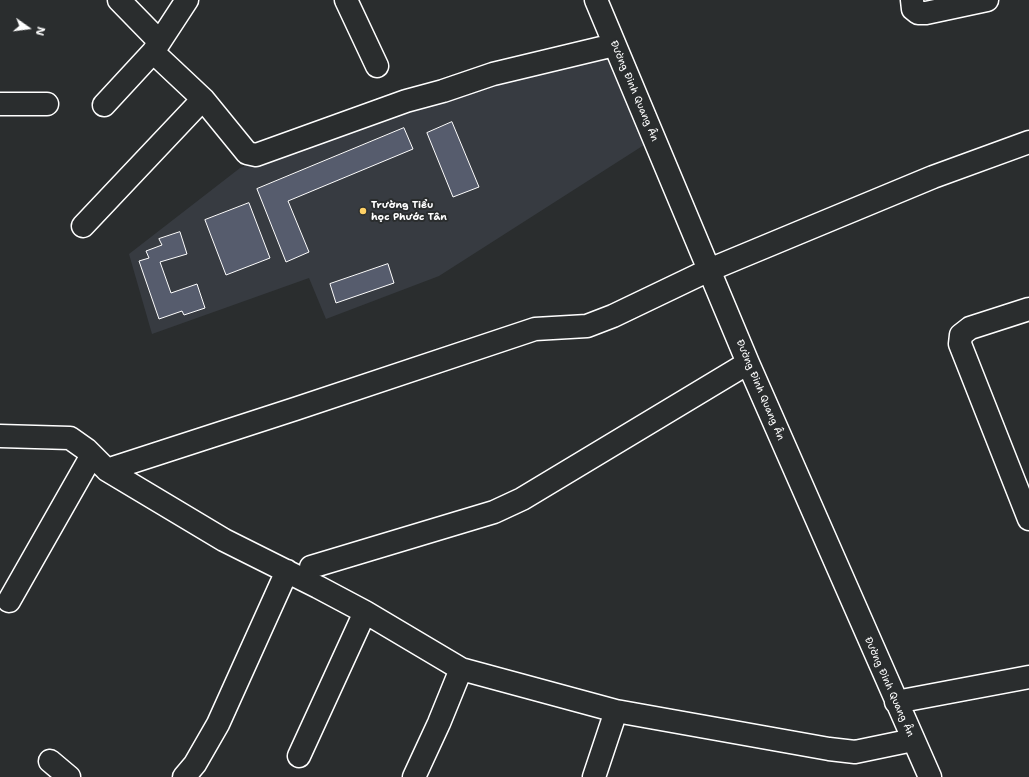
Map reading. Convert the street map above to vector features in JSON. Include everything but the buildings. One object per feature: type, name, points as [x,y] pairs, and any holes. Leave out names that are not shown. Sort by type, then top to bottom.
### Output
[{"type":"street","points":[[119,0],[156,47],[203,99],[247,153],[256,154],[406,101],[443,91],[492,74],[614,45]]},
{"type":"street","points":[[104,105],[156,47],[187,0]]},
{"type":"street","points":[[346,0],[377,66]]},
{"type":"street","name":"Đường Đinh Quang Ân","points":[[596,0],[748,364],[930,777]]},
{"type":"street","points":[[912,0],[913,9],[918,13],[926,13],[987,0]]},
{"type":"street","points":[[83,226],[203,99]]},
{"type":"street","points":[[0,104],[47,104]]},
{"type":"street","points":[[9,601],[99,462],[288,412],[534,329],[587,326],[613,316],[709,270],[933,177],[1029,142]]},
{"type":"street","points":[[1029,309],[970,328],[961,335],[960,344],[1022,481],[1029,519]]},
{"type":"street","points":[[311,567],[494,512],[522,499],[748,364]]},
{"type":"street","points":[[0,436],[70,438],[99,462],[224,540],[365,612],[461,669],[616,711],[821,748],[855,752],[913,740]]},
{"type":"street","points":[[184,777],[195,764],[218,724],[287,571]]},
{"type":"street","points":[[299,756],[365,612]]},
{"type":"street","points":[[414,777],[439,723],[461,669]]},
{"type":"street","points":[[896,702],[1029,677]]},
{"type":"street","points":[[594,777],[616,711]]},
{"type":"street","points":[[50,761],[69,777]]},
{"type":"shaded area","name":"Trường Tiểu học Phước Tân","points":[[606,54],[644,145],[439,276],[326,319],[309,278],[152,334],[129,254],[240,168],[407,108]]},
{"type":"place","name":"Trường Tiểu học Phước Tân","points":[[363,211]]}]
